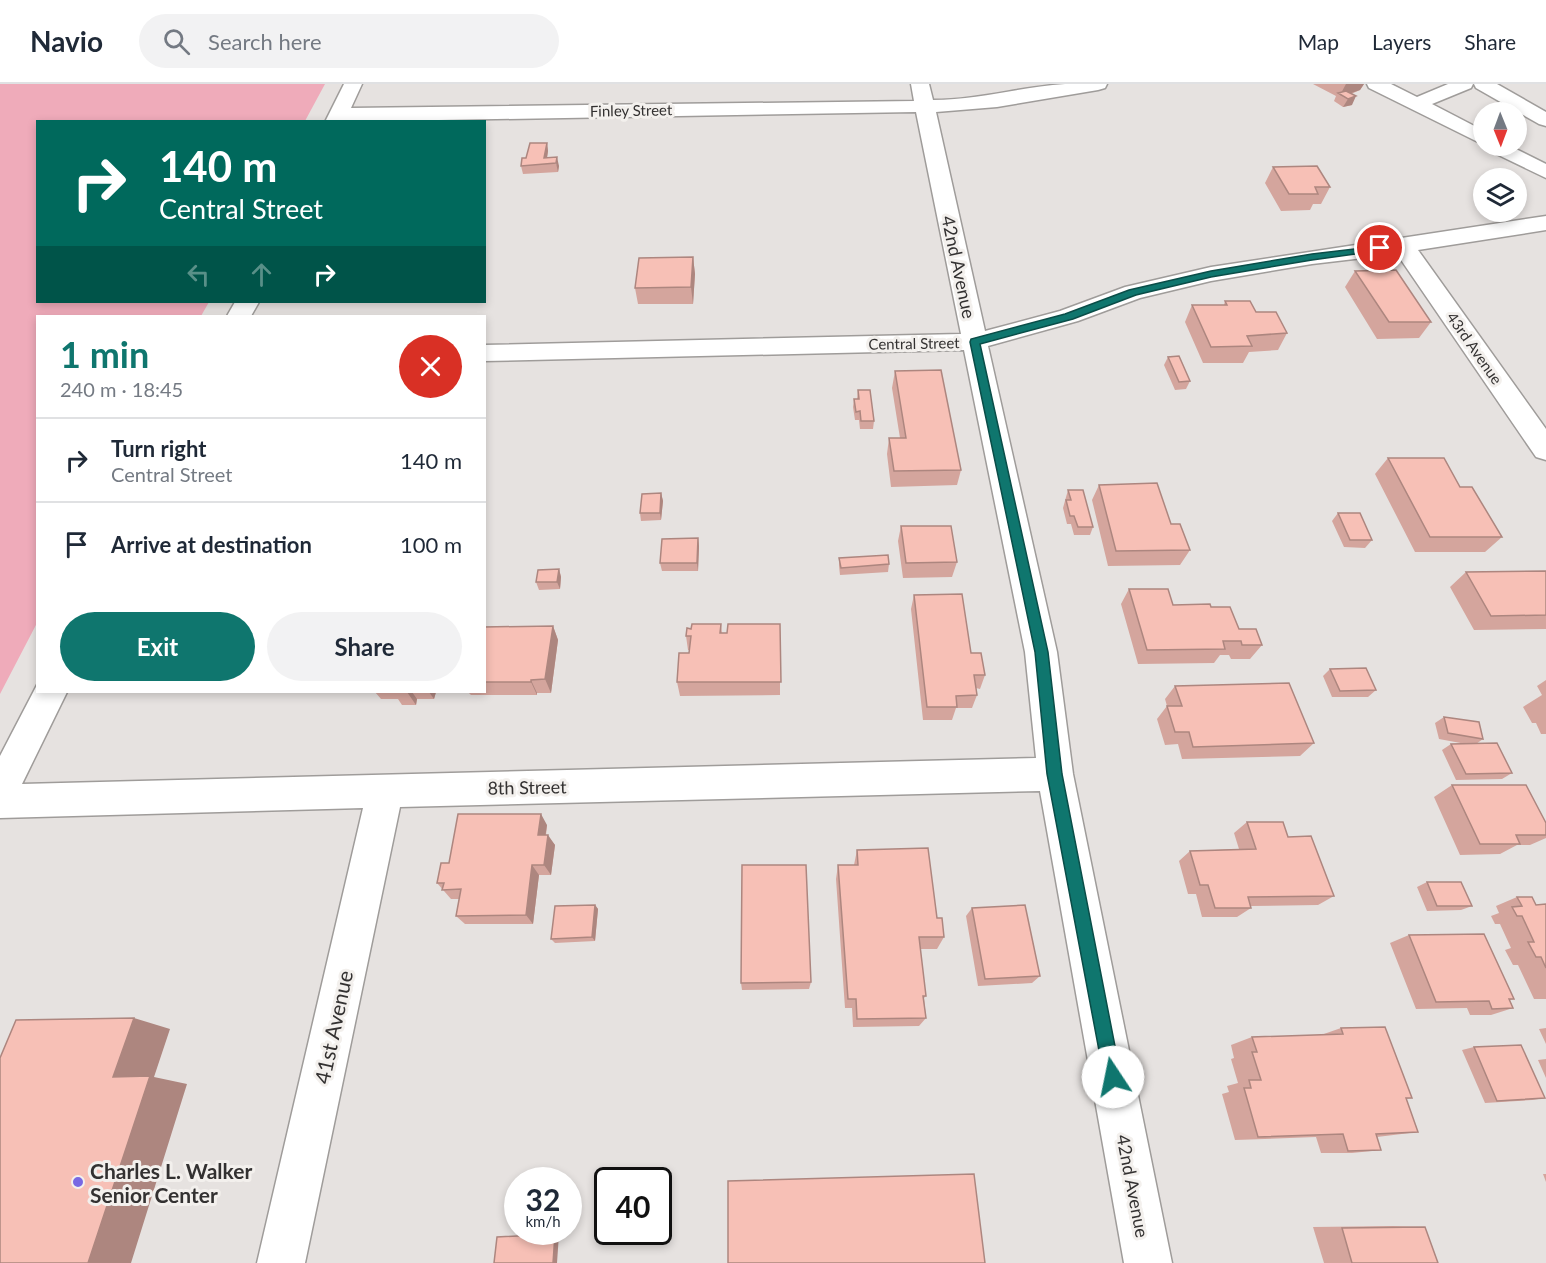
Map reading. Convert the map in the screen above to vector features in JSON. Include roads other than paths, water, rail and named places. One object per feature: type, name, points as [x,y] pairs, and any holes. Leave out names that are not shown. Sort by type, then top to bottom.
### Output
[{"type":"street","points":[[337,118],[352,84]]},
{"type":"street","points":[[1000,84],[1017,98]]},
{"type":"street","name":"Finley Street","points":[[337,118],[922,95],[997,101],[1098,84]]},
{"type":"street","points":[[1376,84],[1473,134]]},
{"type":"street","points":[[1416,104],[1464,84]]},
{"type":"street","points":[[1483,84],[1546,120]]},
{"type":"street","name":"42nd Avenue","points":[[922,95],[1041,652],[1054,774],[1148,1263]]},
{"type":"street","points":[[1515,156],[1546,172]]},
{"type":"street","name":"Central Street","points":[[486,353],[975,342],[1069,316],[1133,292],[1211,274],[1546,223]]},
{"type":"street","name":"43rd Avenue","points":[[1403,246],[1546,450]]},
{"type":"street","points":[[0,792],[50,693]]},
{"type":"street","name":"8th Street","points":[[0,801],[1054,774]]},
{"type":"street","name":"41st Avenue","points":[[280,1263],[385,790]]},
{"type":"place","name":"Charles L. Walker Senior Center","points":[[78,1182]]}]
